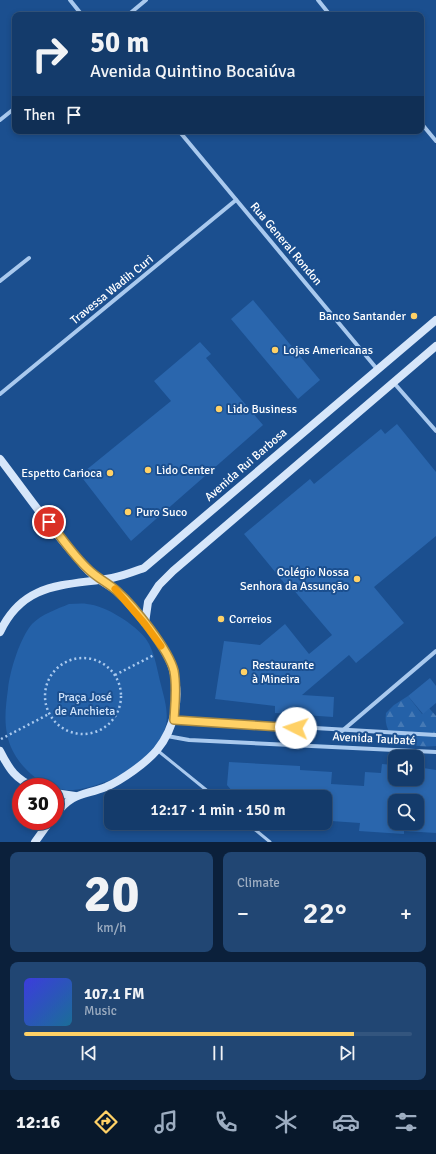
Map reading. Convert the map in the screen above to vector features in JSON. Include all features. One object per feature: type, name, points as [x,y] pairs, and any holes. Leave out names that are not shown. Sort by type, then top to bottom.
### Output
[{"type":"main road","name":"Avenida Rui Barbosa","points":[[0,632],[16,610],[28,599],[43,589],[59,584],[114,577],[144,568],[436,320]]},
{"type":"main road","points":[[145,624],[148,602],[159,585],[173,571],[436,346]]},
{"type":"main road","points":[[0,460],[78,560],[99,580],[121,595],[164,650],[173,669],[176,692],[174,720],[167,736],[157,750],[140,766],[107,786],[74,796],[64,794]]},
{"type":"main road","points":[[0,751],[7,766],[18,778]]},
{"type":"main road","points":[[64,806],[74,796]]},
{"type":"main road","points":[[35,842],[44,830]]},
{"type":"street","points":[[70,0],[80,12]]},
{"type":"street","points":[[132,12],[146,0]]},
{"type":"street","points":[[318,0],[328,12]]},
{"type":"street","points":[[0,120],[12,110]]},
{"type":"street","points":[[424,127],[436,141]]},
{"type":"street","name":"Rua General Rondon","points":[[181,134],[377,369]]},
{"type":"street","name":"Travessa Wadih Curi","points":[[0,394],[236,200]]},
{"type":"street","points":[[0,281],[29,258]]},
{"type":"street","points":[[394,383],[436,431]]},
{"type":"street","points":[[342,731],[436,651]]},
{"type":"street","name":"Avenida Taubaté","points":[[174,720],[342,731],[436,735]]},
{"type":"street","name":"Avenida Taubaté","points":[[167,736],[188,740],[436,752]]},
{"type":"lane","points":[[157,750],[206,790]]},
{"type":"lane","points":[[255,830],[270,842]]},
{"type":"path","points":[[115,675],[164,650]]},
{"type":"path","points":[[81,658],[94,659],[106,665],[115,675],[120,686],[121,698],[118,710],[112,720],[103,728],[92,733],[74,733],[58,725],[49,714],[45,704],[45,690],[49,678],[57,668],[68,661],[81,658]]},
{"type":"path","points":[[0,740],[49,714]]},
{"type":"green space","name":"Praça José de Anchieta","points":[[69,604],[94,605],[120,617],[135,628],[146,639],[154,655],[167,714],[166,726],[160,739],[149,754],[134,767],[111,780],[73,790],[64,789],[64,778],[36,778],[31,774],[15,755],[10,745],[6,728],[5,717],[7,695],[16,655],[23,637],[32,624],[40,617]]},
{"type":"green space","points":[[408,696],[422,714],[429,708],[436,716],[436,746],[418,746],[401,742],[389,731],[386,723],[386,713],[394,705]]},
{"type":"building","name":"Lojas Americanas","points":[[253,300],[320,380],[298,399],[231,319]]},
{"type":"building","name":"Lido Center","points":[[200,342],[211,354],[206,358],[263,425],[131,541],[80,475],[171,401],[154,381]]},
{"type":"building","name":"Colégio Nossa Senhora da Assunção","points":[[397,424],[436,472],[436,536],[374,587],[404,623],[356,663],[349,655],[302,695],[334,697],[333,717],[275,713],[275,706],[215,699],[224,641],[260,645],[285,624],[309,654],[332,635],[292,588],[290,590],[244,534],[310,479],[314,484],[381,429],[385,434]]},
{"type":"building","points":[[430,678],[436,686],[436,703],[423,714],[408,696]]},
{"type":"building","points":[[229,762],[300,766],[300,770],[332,772],[331,784],[364,786],[365,772],[381,773],[382,764],[388,764],[388,786],[424,786],[424,768],[436,770],[436,833],[404,831],[404,834],[359,831],[360,823],[332,821],[332,790],[231,790],[227,785]]},
{"type":"slow traffic","points":[[115,589],[145,624],[161,646]]},
{"type":"place","name":"Banco Santander","points":[[414,316]]},
{"type":"place","name":"Lojas Americanas","points":[[275,350]]},
{"type":"place","name":"Lido Business","points":[[219,409]]},
{"type":"place","name":"Lido Center","points":[[148,470]]},
{"type":"place","name":"Espetto Carioca","points":[[110,473]]},
{"type":"place","name":"Puro Suco","points":[[128,512]]},
{"type":"place","name":"Colégio Nossa Senhora da Assunção","points":[[357,579]]},
{"type":"place","name":"Correios","points":[[221,619]]},
{"type":"place","name":"Restaurante à Mineira","points":[[244,672]]},
{"type":"route","points":[[49,522],[78,560],[99,580],[116,590],[121,595],[164,650],[173,669],[175,680],[176,692],[174,720],[296,728]]}]
